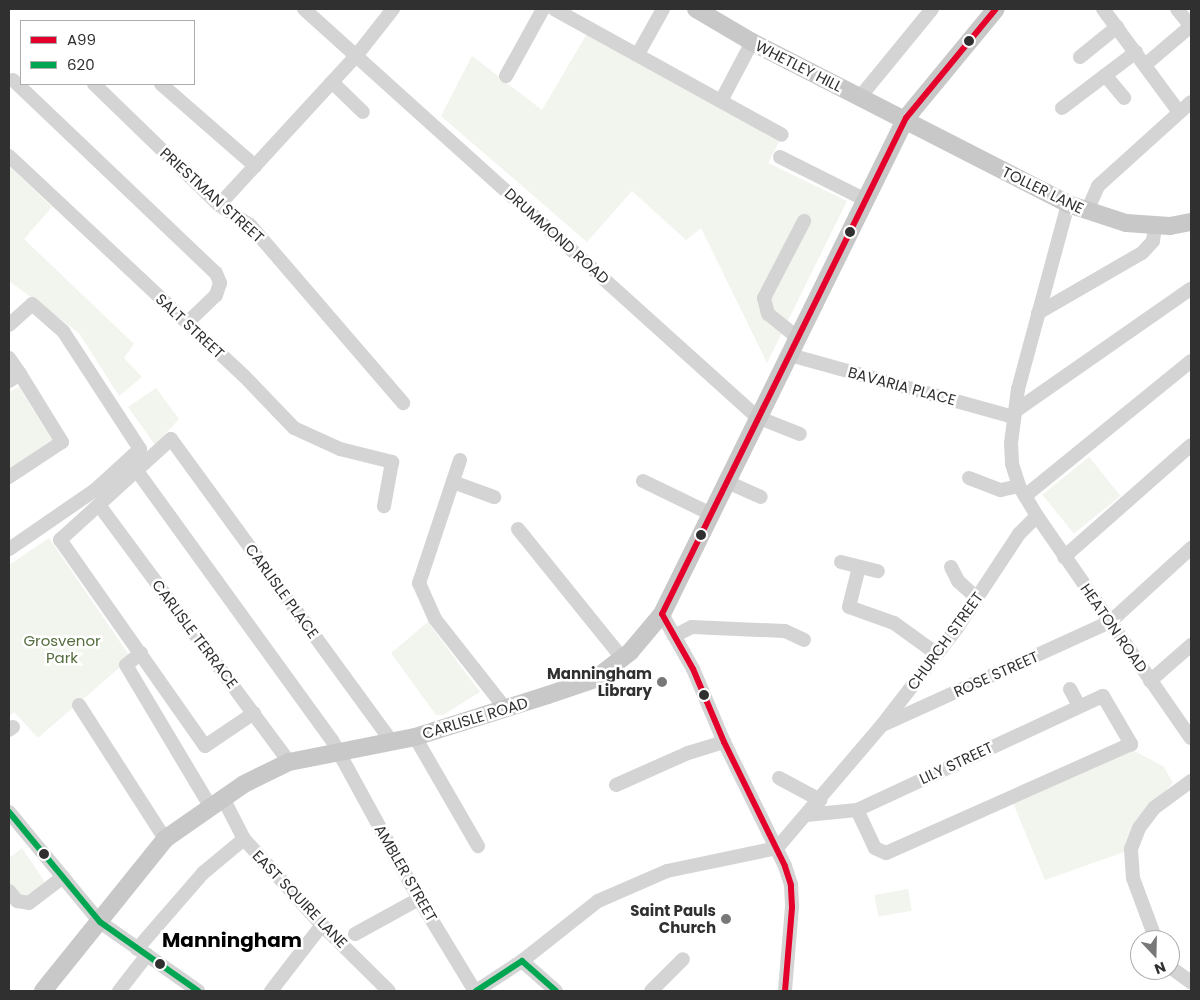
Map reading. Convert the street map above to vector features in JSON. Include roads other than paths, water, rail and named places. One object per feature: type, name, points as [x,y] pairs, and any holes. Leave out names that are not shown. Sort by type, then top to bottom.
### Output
[{"type":"main road","name":"WHETLEY HILL","points":[[706,11],[752,42],[860,97],[906,118]]},
{"type":"main road","name":"CARLISLE ROAD","points":[[44,991],[164,840],[216,802],[266,772],[289,762],[339,754],[415,737],[595,679],[623,659],[662,614],[709,513],[790,355],[906,118],[991,11]]},
{"type":"main road","name":"TOLLER LANE","points":[[906,118],[1068,204],[1087,211],[1126,222],[1155,226],[1191,222]]},
{"type":"street","name":"DRUMMOND ROAD","points":[[304,9],[757,417]]},
{"type":"street","points":[[219,205],[356,56],[393,9]]},
{"type":"street","points":[[506,76],[543,9]]},
{"type":"street","points":[[554,9],[782,135]]},
{"type":"street","points":[[638,54],[663,9]]},
{"type":"street","points":[[860,97],[932,9]]},
{"type":"street","points":[[1103,9],[1179,112]]},
{"type":"street","points":[[1145,65],[1191,26],[1177,9]]},
{"type":"street","points":[[1080,57],[1117,27]]},
{"type":"street","points":[[721,101],[752,42]]},
{"type":"street","points":[[1062,108],[1136,52]]},
{"type":"street","points":[[1105,75],[1124,98]]},
{"type":"street","points":[[332,82],[363,112]]},
{"type":"street","points":[[20,85],[216,273],[220,283],[216,295],[187,323]]},
{"type":"street","name":"PRIESTMAN STREET","points":[[95,85],[219,205],[250,225],[402,403]]},
{"type":"street","points":[[163,85],[256,166]]},
{"type":"street","points":[[1087,211],[1098,186],[1191,102]]},
{"type":"street","name":"SALT STREET","points":[[9,156],[187,323],[294,428],[340,449],[392,462],[384,506]]},
{"type":"street","points":[[780,156],[866,200]]},
{"type":"street","points":[[1037,516],[1022,491],[1012,464],[1014,414],[1038,313],[1068,204]]},
{"type":"street","points":[[798,338],[768,314],[764,298],[804,222]]},
{"type":"street","points":[[1038,313],[1142,252],[1152,241],[1155,226]]},
{"type":"street","points":[[1014,414],[1190,289]]},
{"type":"street","points":[[9,325],[32,304],[41,310],[63,331],[140,449],[95,490],[9,549]]},
{"type":"street","name":"BAVARIA PLACE","points":[[790,355],[1014,414]]},
{"type":"street","points":[[9,358],[14,377],[62,442],[9,477]]},
{"type":"street","points":[[969,478],[1001,490],[1022,491],[1191,360]]},
{"type":"street","points":[[757,417],[800,434]]},
{"type":"street","name":"CARLISLE PLACE","points":[[137,471],[171,439],[392,742]]},
{"type":"street","points":[[1064,557],[1191,445]]},
{"type":"street","points":[[460,460],[418,583],[435,619],[505,708]]},
{"type":"street","points":[[137,471],[60,540],[205,746],[254,713]]},
{"type":"street","name":"AMBLER STREET","points":[[137,471],[339,754],[419,899],[476,991]]},
{"type":"street","points":[[643,481],[709,513]]},
{"type":"street","points":[[725,481],[761,498]]},
{"type":"street","points":[[453,482],[494,497]]},
{"type":"street","name":"CARLISLE TERRACE","points":[[99,505],[289,762]]},
{"type":"street","name":"HEATON ROAD","points":[[1037,516],[1150,682],[1191,738]]},
{"type":"street","name":"CHURCH STREET","points":[[777,848],[820,800],[882,725],[937,654],[1019,534],[1037,516]]},
{"type":"street","points":[[518,529],[623,659]]},
{"type":"street","name":"ROSE STREET","points":[[882,725],[1110,622],[1191,548]]},
{"type":"street","points":[[840,562],[878,571]]},
{"type":"street","points":[[859,567],[849,607],[894,623],[937,654]]},
{"type":"street","points":[[951,567],[958,581],[977,598]]},
{"type":"street","points":[[662,614],[693,669],[724,742],[777,848],[792,885],[785,991]]},
{"type":"street","points":[[674,636],[692,627],[784,631],[804,640]]},
{"type":"street","points":[[1150,682],[1191,645]]},
{"type":"street","name":"EAST SQUIRE LANE","points":[[141,653],[126,665],[216,802],[244,840],[322,925],[389,991]]},
{"type":"street","points":[[1070,689],[1079,706]]},
{"type":"street","name":"LILY STREET","points":[[806,815],[857,810],[1103,696],[1131,744],[886,853],[875,848],[857,810]]},
{"type":"street","points":[[79,705],[164,840]]},
{"type":"street","points":[[415,737],[478,846]]},
{"type":"street","points":[[616,785],[688,753],[724,742]]},
{"type":"street","points":[[779,778],[820,800]]},
{"type":"street","points":[[1152,930],[1133,878],[1131,850],[1139,828],[1154,808],[1191,781]]},
{"type":"street","points":[[9,812],[14,829],[63,877],[100,922],[198,991]]},
{"type":"street","points":[[119,991],[142,952],[203,873],[244,840]]},
{"type":"street","points":[[476,991],[522,961],[576,916],[598,902],[667,871],[777,848]]},
{"type":"street","points":[[9,891],[16,901],[29,903],[63,877]]},
{"type":"street","points":[[355,934],[419,899]]},
{"type":"street","points":[[271,991],[322,925]]},
{"type":"street","points":[[651,991],[683,959]]},
{"type":"street","points":[[522,961],[550,989]]},
{"type":"street","points":[[1180,974],[1191,982]]},
{"type":"place","name":"Manningham Library","points":[[662,682]]},
{"type":"place","name":"Saint Pauls Church","points":[[726,919]]},
{"type":"district","name":"Manningham","points":[[232,940]]},
{"type":"park label","name":"Grosvenor Park","points":[[62,648]]}]
